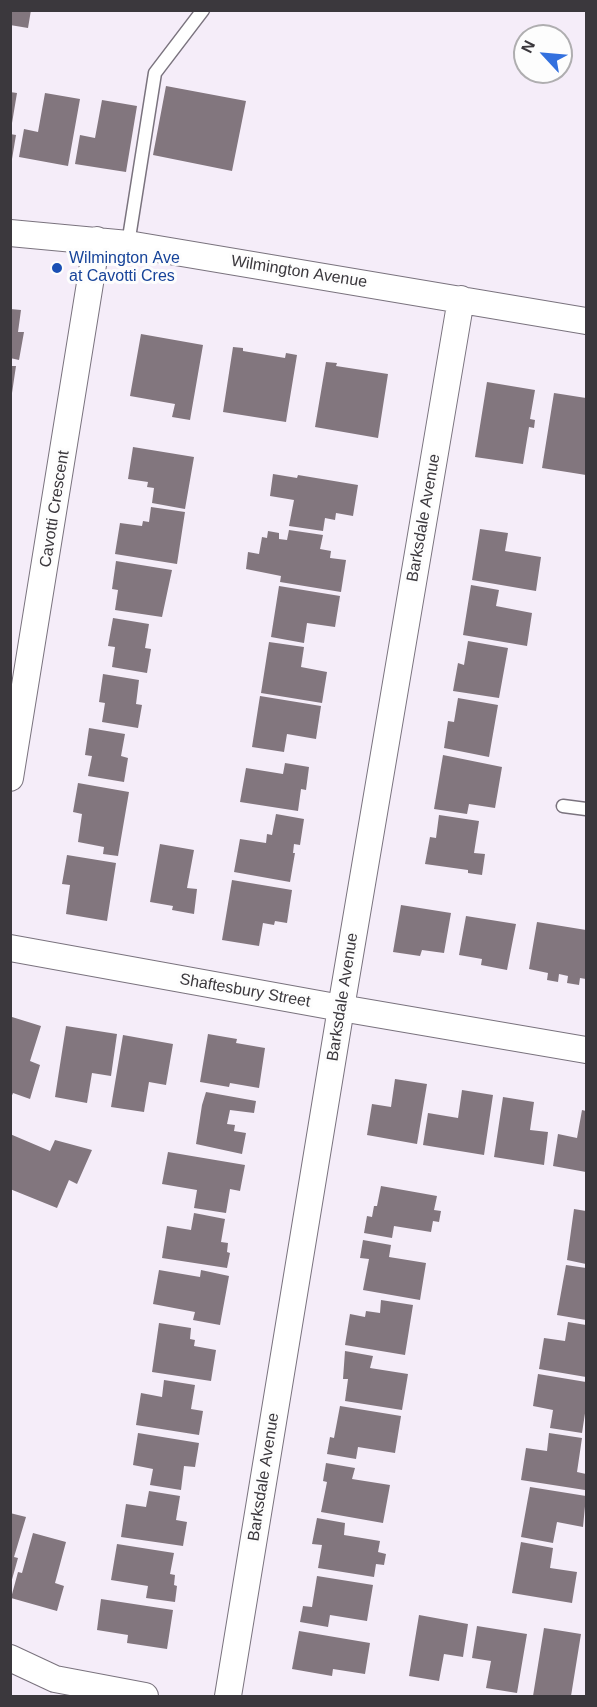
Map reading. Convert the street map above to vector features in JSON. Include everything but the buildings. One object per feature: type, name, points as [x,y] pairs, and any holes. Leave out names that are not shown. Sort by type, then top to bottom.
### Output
[{"type":"street","name":"Wilmington Avenue","points":[[10,233],[128,244],[586,321]]},
{"type":"street","name":"Cavotti Crescent","points":[[10,778],[98,240]]},
{"type":"street","name":"Barksdale Avenue","points":[[228,1696],[461,299]]},
{"type":"street","name":"Shaftesbury Street","points":[[10,948],[586,1050]]},
{"type":"street","points":[[10,1658],[55,1679],[145,1696]]},
{"type":"lane","points":[[128,244],[155,73],[203,10]]},
{"type":"lane","points":[[564,806],[586,809]]},
{"type":"place","name":"Wilmington Ave at Cavotti Cres","points":[[57,268]]}]
